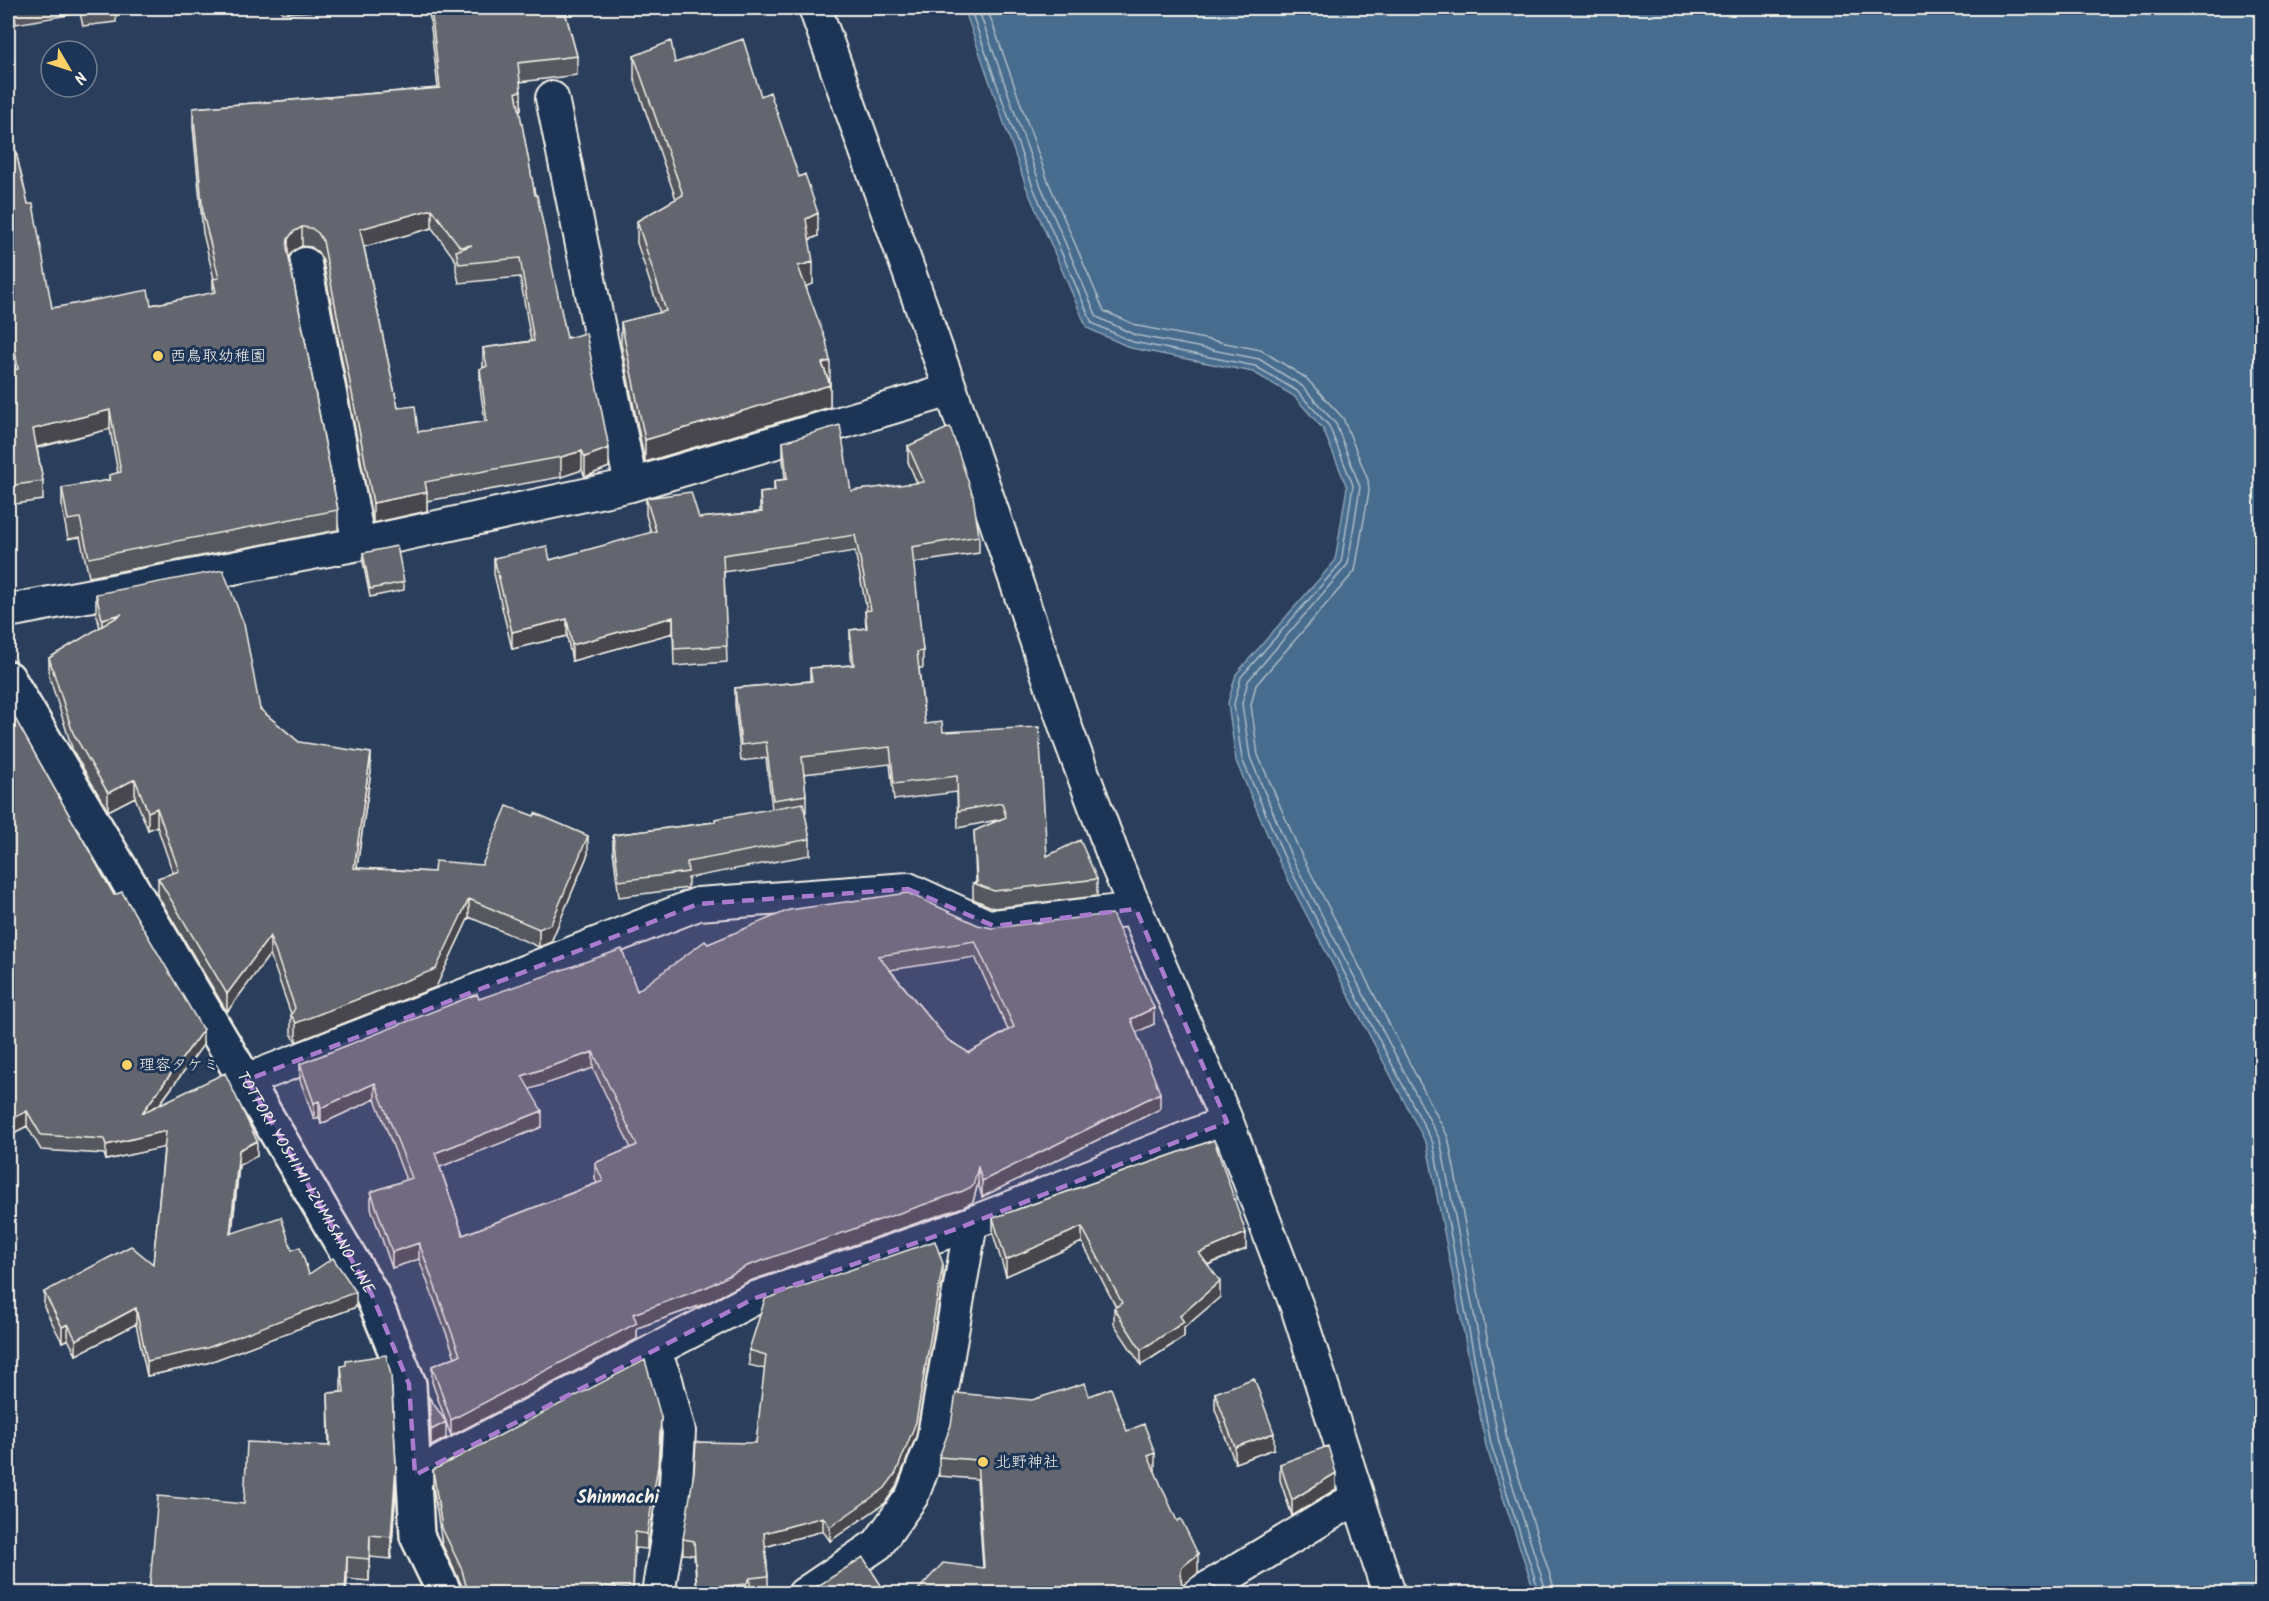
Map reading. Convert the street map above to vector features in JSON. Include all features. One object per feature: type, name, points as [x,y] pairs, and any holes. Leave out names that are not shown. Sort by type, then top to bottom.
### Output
[{"type":"main road","name":"TOTTORI YOSHIMI IZUMISANO LINE","points":[[8,678],[372,1295],[409,1384],[417,1536],[445,1593]]},
{"type":"street","points":[[815,8],[951,390],[1067,730],[1136,909],[1227,1122],[1297,1307],[1389,1593]]},
{"type":"street","points":[[552,98],[631,485]]},
{"type":"street","points":[[305,264],[359,544]]},
{"type":"street","points":[[8,611],[359,544],[631,485],[951,390]]},
{"type":"street","points":[[246,1080],[698,904],[908,889],[986,925],[994,926],[1136,909]]},
{"type":"street","points":[[415,1475],[753,1299],[971,1223],[1227,1122]]},
{"type":"street","points":[[804,1593],[878,1544],[912,1496],[933,1441],[971,1223]]},
{"type":"street","points":[[654,1350],[666,1380],[679,1431],[676,1484],[658,1593]]},
{"type":"street","points":[[1198,1593],[1358,1497]]},
{"type":"highlighted area","points":[[908,889],[994,926],[1136,909],[1227,1122],[959,1228],[753,1299],[415,1475],[409,1384],[372,1295],[247,1080],[698,904]]},
{"type":"water","points":[[964,8],[2261,8],[2261,1593],[1535,1593],[1486,1446],[1427,1145],[1280,864],[1236,761],[1228,703],[1236,674],[1335,561],[1347,487],[1323,429],[1294,396],[1253,372],[1131,348],[1087,328],[1027,189]]},
{"type":"building","points":[[82,8],[116,8],[83,11]]},
{"type":"building","points":[[431,8],[564,8],[577,56],[518,63],[521,91],[516,92],[535,195],[537,195],[567,338],[586,333],[609,448],[585,457],[582,451],[561,457],[425,482],[427,492],[373,503],[323,241],[311,228],[302,227],[293,232],[288,239],[287,248],[338,510],[89,558],[80,518],[68,520],[62,488],[110,480],[109,475],[121,472],[110,410],[33,429],[43,481],[8,486],[8,371],[18,369],[8,307],[8,118],[28,204],[33,204],[52,308],[148,290],[151,305],[216,292],[213,279],[219,278],[203,214],[193,108],[440,88]],"holes":[[[432,209],[460,247],[472,245],[456,251],[459,264],[520,258],[534,341],[483,348],[487,366],[480,369],[487,421],[418,432],[415,406],[398,408],[360,229]]]},
{"type":"building","points":[[743,39],[761,96],[770,92],[799,177],[805,174],[818,213],[806,219],[813,262],[798,266],[826,341],[830,361],[822,363],[830,385],[645,440],[621,322],[666,311],[637,221],[683,195],[634,56],[671,41],[675,63]]},
{"type":"building","points":[[840,425],[851,491],[924,482],[908,446],[950,427],[973,496],[979,536],[912,547],[923,651],[917,652],[925,724],[942,722],[943,732],[1039,727],[1047,856],[1080,840],[1097,879],[994,891],[973,883],[977,882],[974,831],[1006,817],[1002,803],[958,811],[957,776],[894,784],[890,747],[802,757],[806,795],[773,800],[766,742],[741,745],[735,688],[812,681],[810,668],[854,665],[850,630],[867,628],[865,611],[871,610],[855,535],[723,555],[727,646],[674,649],[673,617],[572,645],[567,619],[512,632],[494,558],[547,546],[550,560],[656,531],[646,498],[691,492],[699,518],[762,512],[760,493],[775,491],[774,481],[787,479],[783,442]]},
{"type":"building","points":[[397,546],[404,582],[370,589],[363,553]]},
{"type":"building","points":[[223,570],[244,624],[260,709],[299,742],[371,753],[354,868],[434,872],[435,861],[482,865],[507,806],[534,816],[535,813],[588,836],[551,924],[539,929],[469,899],[436,969],[296,1023],[291,1015],[295,1008],[270,936],[227,994],[158,878],[179,871],[157,808],[148,812],[135,779],[108,793],[73,733],[49,658],[122,614],[102,619],[96,594]]},
{"type":"building","points":[[8,706],[114,895],[122,892],[203,1030],[142,1113],[225,1073],[257,1141],[239,1150],[230,1234],[281,1217],[292,1250],[300,1247],[309,1274],[333,1258],[356,1292],[207,1348],[147,1361],[136,1308],[76,1340],[68,1324],[62,1327],[44,1292],[131,1246],[153,1264],[166,1131],[106,1145],[104,1139],[41,1135],[27,1111],[8,1121],[8,1011],[10,1009],[8,1003]]},
{"type":"building","points":[[803,803],[810,839],[687,862],[688,872],[619,881],[613,835],[715,822],[715,819]]},
{"type":"building","points":[[908,893],[978,925],[992,928],[1112,914],[1154,1008],[1131,1019],[1160,1093],[982,1181],[978,1167],[973,1186],[963,1191],[747,1266],[707,1287],[633,1314],[637,1323],[451,1420],[432,1366],[460,1355],[419,1243],[392,1252],[371,1192],[412,1178],[375,1083],[321,1108],[319,1101],[314,1103],[300,1064],[477,994],[479,999],[622,949],[637,991],[705,941],[708,944],[789,910]],"holes":[[[975,941],[1014,1027],[969,1053],[948,1040],[878,956]],[[593,1052],[637,1145],[595,1163],[603,1181],[463,1235],[435,1153],[542,1111],[522,1076]]]},
{"type":"building","points":[[1214,1140],[1246,1233],[1199,1253],[1220,1281],[1180,1316],[1184,1322],[1141,1350],[1114,1308],[1122,1303],[1082,1227],[1006,1260],[993,1218]]},
{"type":"building","points":[[935,1241],[943,1264],[916,1422],[896,1473],[885,1488],[830,1527],[823,1517],[764,1533],[768,1576],[750,1578],[746,1584],[697,1589],[694,1541],[683,1539],[694,1472],[696,1442],[756,1443],[766,1355],[749,1350],[765,1299]]},
{"type":"building","points":[[386,1355],[391,1375],[396,1466],[391,1537],[370,1535],[369,1559],[347,1557],[345,1592],[298,1587],[296,1593],[149,1593],[158,1496],[244,1504],[247,1442],[330,1446],[328,1393],[344,1392],[341,1366],[346,1365],[346,1361]]},
{"type":"building","points":[[645,1360],[661,1417],[658,1466],[647,1534],[635,1532],[633,1589],[603,1586],[602,1593],[468,1593],[462,1570],[442,1528],[433,1470]]},
{"type":"building","points":[[1254,1378],[1274,1433],[1235,1447],[1215,1393]]},
{"type":"building","points":[[1085,1383],[1089,1396],[1111,1388],[1127,1431],[1144,1424],[1155,1453],[1148,1456],[1177,1521],[1181,1519],[1198,1554],[1182,1567],[1180,1575],[1182,1584],[1198,1593],[915,1593],[943,1563],[984,1568],[977,1460],[939,1457],[951,1425],[956,1393],[1032,1400]]},
{"type":"building","points":[[429,1397],[446,1422],[431,1430]]},
{"type":"building","points":[[1328,1446],[1336,1473],[1292,1500],[1280,1464]]},
{"type":"building","points":[[863,1557],[886,1593],[807,1593]]},
{"type":"building","points":[[1215,1586],[1218,1592],[1223,1589],[1224,1593],[1198,1593]]},
{"type":"building","points":[[8,1591],[50,1593],[8,1593]]},
{"type":"place","name":"西鳥取幼稚園","points":[[158,356]]},
{"type":"place","name":"理容タケミ","points":[[127,1065]]},
{"type":"place","name":"北野神社","points":[[983,1462]]},
{"type":"district","name":"Shinmachi","points":[[618,1498]]}]
